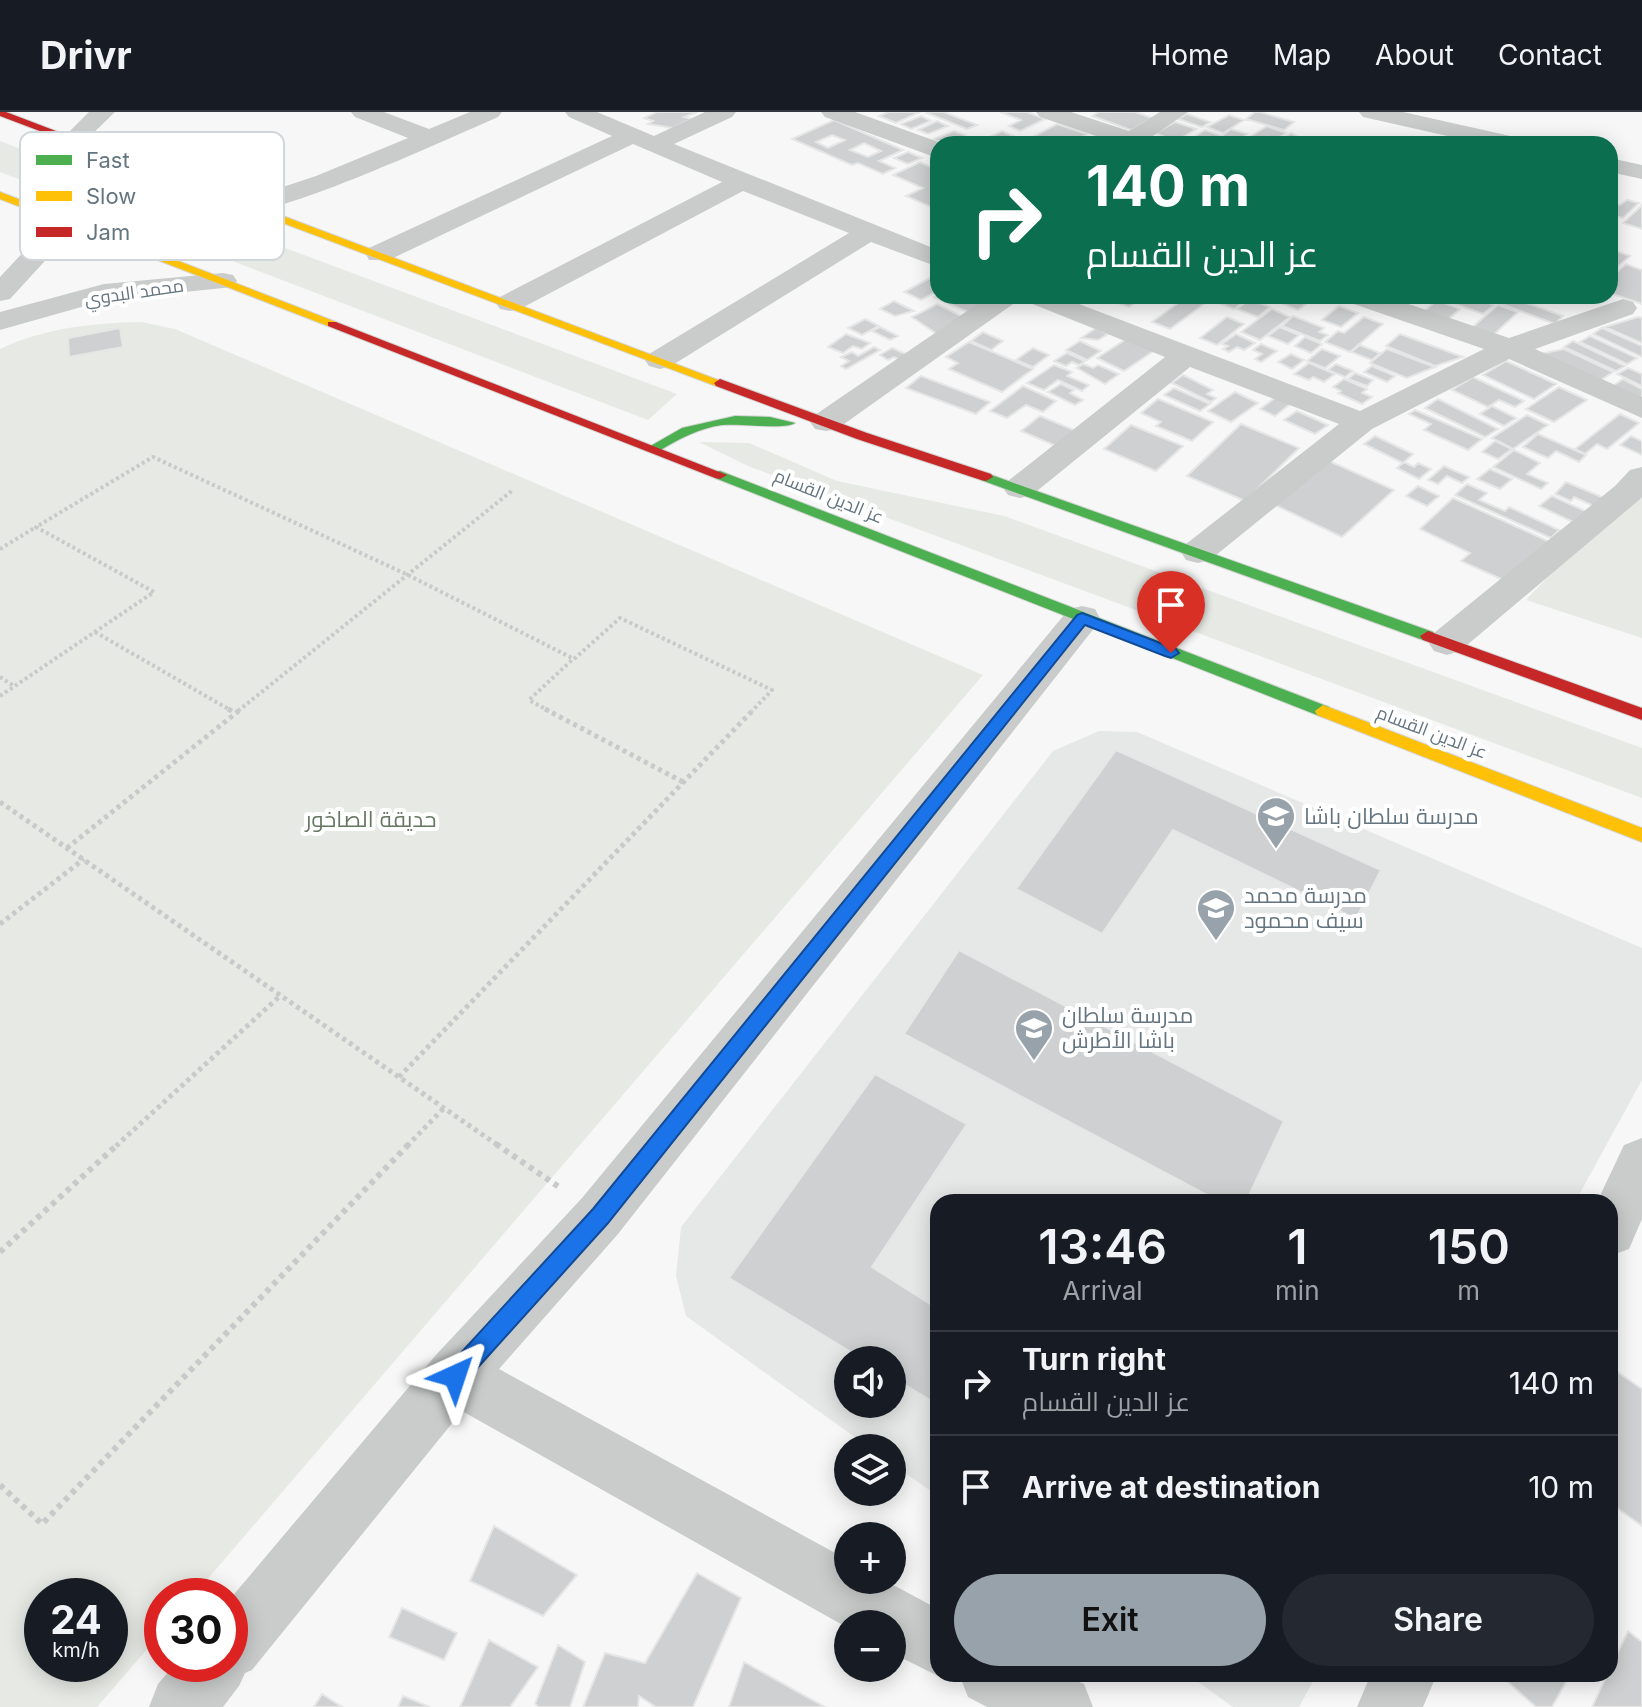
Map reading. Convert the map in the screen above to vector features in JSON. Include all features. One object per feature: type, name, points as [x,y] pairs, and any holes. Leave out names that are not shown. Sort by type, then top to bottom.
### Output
[{"type":"highway","points":[[0,113],[51,132]]},
{"type":"highway","name":"عز الدين القسام","points":[[0,195],[20,203]]},
{"type":"highway","points":[[284,219],[862,436],[1020,488],[1642,714]]},
{"type":"highway","name":"عز الدين القسام","points":[[168,260],[1642,835]]},
{"type":"highway","points":[[654,448],[673,434],[705,420],[717,419],[781,421],[862,436]]},
{"type":"street","points":[[82,132],[103,112]]},
{"type":"street","points":[[363,112],[430,138]]},
{"type":"street","points":[[284,194],[325,181],[490,112]]},
{"type":"street","points":[[577,112],[742,182],[930,256]]},
{"type":"street","points":[[379,254],[645,139],[724,112]]},
{"type":"street","points":[[833,112],[930,147]]},
{"type":"street","points":[[1048,112],[1114,136]]},
{"type":"street","points":[[1143,136],[1176,112]]},
{"type":"street","points":[[1371,112],[1406,115],[1485,136]]},
{"type":"street","points":[[1618,167],[1642,172]]},
{"type":"street","points":[[510,303],[742,182]]},
{"type":"street","points":[[660,360],[869,232]]},
{"type":"street","points":[[0,293],[31,260]]},
{"type":"street","name":"محمد البدوي","points":[[0,321],[104,292],[223,281]]},
{"type":"street","points":[[826,422],[996,304]]},
{"type":"street","points":[[1052,304],[1361,422]]},
{"type":"street","points":[[1381,304],[1509,348],[1642,409]]},
{"type":"street","points":[[1610,304],[1632,312]]},
{"type":"street","points":[[1198,552],[1361,422],[1509,348],[1632,312]]},
{"type":"street","points":[[1020,488],[1185,356]]},
{"type":"street","points":[[1447,642],[1627,493],[1642,477]]},
{"type":"street","points":[[248,1626],[455,1376],[600,1216],[1082,618]]},
{"type":"street","points":[[1618,1214],[1642,1162]]},
{"type":"street","points":[[455,1376],[930,1640]]},
{"type":"street","points":[[181,1707],[202,1682]]},
{"type":"street","points":[[1389,1707],[1401,1682]]},
{"type":"path","points":[[0,549],[153,457],[406,574],[574,659]]},
{"type":"path","points":[[67,848],[513,490]]},
{"type":"path","points":[[0,696],[154,592],[36,527]]},
{"type":"path","points":[[399,1077],[772,690],[620,618],[529,700],[683,782]]},
{"type":"path","points":[[95,632],[234,712]]},
{"type":"path","points":[[0,677],[14,686]]},
{"type":"path","points":[[0,802],[600,1216]]},
{"type":"path","points":[[0,924],[84,859]]},
{"type":"path","points":[[0,1252],[281,995]]},
{"type":"path","points":[[0,1485],[42,1524],[444,1108]]},
{"type":"shaded area","points":[[1099,731],[1137,732],[1642,948],[1642,1080],[1579,1194],[930,1194],[930,1490],[906,1474],[906,1434],[850,1434],[686,1316],[676,1276],[681,1227],[1053,751]]},
{"type":"shaded area","points":[[1198,1682],[1313,1682],[1299,1707],[1233,1707]]},
{"type":"green space","points":[[0,141],[20,149],[20,180],[0,172]]},
{"type":"green space","points":[[284,248],[677,394],[648,420],[230,260],[284,260]]},
{"type":"green space","name":"حديقة الصاخور","points":[[141,322],[175,329],[983,675],[208,1578],[144,1578],[144,1653],[128,1671],[128,1578],[24,1578],[24,1682],[119,1682],[97,1707],[0,1707],[0,349],[51,331]]},
{"type":"green space","points":[[699,442],[749,443],[837,481],[1004,516],[1642,748],[1642,798],[748,466]]},
{"type":"green space","points":[[1642,478],[1642,638],[1526,600]]},
{"type":"building","points":[[657,112],[697,112],[684,117],[691,119],[673,128],[648,124],[653,121],[644,118]]},
{"type":"building","points":[[888,112],[920,112],[896,123],[879,116]]},
{"type":"building","points":[[944,112],[977,125],[967,129],[927,113]]},
{"type":"building","points":[[1000,112],[1027,112],[1045,119],[1020,131],[1009,126],[1021,120]]},
{"type":"building","points":[[1099,112],[1135,112],[1152,118],[1131,130],[1092,116]]},
{"type":"building","points":[[1255,112],[1294,122],[1284,130],[1246,119]]},
{"type":"building","points":[[1187,114],[1210,122],[1202,127],[1178,119]]},
{"type":"building","points":[[1229,115],[1244,120],[1223,133],[1207,127]]},
{"type":"building","points":[[921,116],[931,121],[911,129],[901,124]]},
{"type":"building","points":[[834,120],[903,150],[879,161],[895,168],[883,174],[858,163],[852,165],[792,139]],"holes":[[[832,135],[845,140],[828,148],[816,142]],[[864,143],[881,151],[868,157],[850,150]]]},
{"type":"building","points":[[937,121],[948,126],[928,134],[918,130]]},
{"type":"building","points":[[1175,122],[1196,129],[1184,136],[1155,133]]},
{"type":"building","points":[[1057,124],[1087,134],[1083,136],[1035,136]]},
{"type":"building","points":[[1267,126],[1286,133],[1281,136],[1251,136]]},
{"type":"building","points":[[1231,129],[1247,134],[1244,136],[1222,136]]},
{"type":"building","points":[[1205,130],[1222,136],[1196,136]]},
{"type":"building","points":[[954,131],[965,135],[963,136],[942,136]]},
{"type":"building","points":[[1002,131],[1013,136],[992,136]]},
{"type":"building","points":[[908,152],[922,158],[908,164],[894,158]]},
{"type":"building","points":[[920,162],[930,166],[930,206],[906,196],[923,188],[893,175]]},
{"type":"building","points":[[1627,200],[1639,203],[1623,218],[1618,216],[1620,205]]},
{"type":"building","points":[[1642,205],[1642,229],[1623,223]]},
{"type":"building","points":[[1618,252],[1630,256],[1618,267]]},
{"type":"building","points":[[1626,264],[1642,270],[1642,304],[1618,296],[1618,271]]},
{"type":"building","points":[[930,278],[930,295],[921,300],[904,292]]},
{"type":"building","points":[[894,301],[914,311],[895,316],[880,309]]},
{"type":"building","points":[[937,304],[969,320],[940,336],[912,317]]},
{"type":"building","points":[[950,304],[983,304],[968,312]]},
{"type":"building","points":[[1177,304],[1204,304],[1170,329],[1152,322]]},
{"type":"building","points":[[1222,304],[1241,304],[1234,309]]},
{"type":"building","points":[[1244,304],[1270,307],[1258,317],[1237,309]]},
{"type":"building","points":[[1283,304],[1306,304],[1298,310]]},
{"type":"building","points":[[1432,304],[1447,304],[1460,309],[1443,324],[1420,315]]},
{"type":"building","points":[[1456,304],[1494,305],[1483,314]]},
{"type":"building","points":[[1502,304],[1529,304],[1563,316],[1555,324]]},
{"type":"building","points":[[1498,305],[1518,312],[1489,339],[1468,331]]},
{"type":"building","points":[[1339,306],[1358,313],[1341,327],[1322,320]]},
{"type":"building","points":[[1272,309],[1290,317],[1260,340],[1241,332]]},
{"type":"building","points":[[1293,316],[1324,328],[1319,332],[1328,335],[1320,341],[1282,326]]},
{"type":"building","points":[[1227,317],[1244,324],[1217,345],[1200,338]]},
{"type":"building","points":[[1364,317],[1383,324],[1350,352],[1325,342],[1338,331],[1344,333]]},
{"type":"building","points":[[1642,318],[1642,343],[1605,327]]},
{"type":"building","points":[[865,319],[879,326],[862,335],[848,328]]},
{"type":"building","points":[[880,327],[898,336],[890,340],[872,331]]},
{"type":"building","points":[[1280,327],[1299,335],[1288,344],[1268,336]]},
{"type":"building","points":[[120,328],[123,347],[69,357],[68,338]]},
{"type":"building","points":[[1096,328],[1108,334],[1098,340],[1081,338]]},
{"type":"building","points":[[1602,328],[1642,346],[1642,357],[1593,334]]},
{"type":"building","points":[[983,332],[1003,341],[991,350],[971,341]]},
{"type":"building","points":[[846,334],[870,343],[862,349],[853,346],[843,353],[828,347]]},
{"type":"building","points":[[1236,334],[1255,343],[1244,350],[1237,347],[1229,352],[1223,349],[1228,346],[1222,344]]},
{"type":"building","points":[[1400,334],[1463,357],[1435,366],[1386,346]]},
{"type":"building","points":[[1590,336],[1637,358],[1627,364],[1580,342]]},
{"type":"building","points":[[1305,337],[1322,344],[1311,353],[1295,346]]},
{"type":"building","points":[[1128,338],[1155,350],[1124,371],[1097,358]]},
{"type":"building","points":[[1080,341],[1101,351],[1087,360],[1066,350]]},
{"type":"building","points":[[1573,341],[1625,366],[1616,371],[1564,347]]},
{"type":"building","points":[[969,342],[1033,369],[1002,392],[949,369],[958,363],[946,357]]},
{"type":"building","points":[[1261,344],[1277,351],[1261,362],[1255,359],[1262,354],[1253,350]]},
{"type":"building","points":[[1360,345],[1380,353],[1372,360],[1351,352]]},
{"type":"building","points":[[874,347],[880,350],[846,369],[841,366],[849,361],[841,357],[852,352],[858,356]]},
{"type":"building","points":[[892,348],[913,357],[905,362],[894,357],[888,360],[880,355]]},
{"type":"building","points":[[1033,348],[1049,355],[1033,367],[1016,360]]},
{"type":"building","points":[[1322,349],[1340,356],[1325,368],[1307,361]]},
{"type":"building","points":[[1387,349],[1435,367],[1407,378],[1370,363]]},
{"type":"building","points":[[1564,349],[1613,372],[1598,382],[1540,354]]},
{"type":"building","points":[[1067,353],[1085,361],[1066,366],[1054,361]]},
{"type":"building","points":[[1291,354],[1304,360],[1292,369],[1278,362]]},
{"type":"building","points":[[1506,361],[1556,384],[1534,399],[1483,375]]},
{"type":"building","points":[[1309,363],[1335,374],[1324,382],[1294,374]]},
{"type":"building","points":[[1083,364],[1093,368],[1098,365],[1119,374],[1105,384],[1077,368]]},
{"type":"building","points":[[1336,364],[1353,371],[1345,377],[1328,370]]},
{"type":"building","points":[[1054,365],[1072,372],[1067,376],[1089,385],[1082,391],[1058,380],[1044,390],[1027,383]]},
{"type":"building","points":[[1372,366],[1395,376],[1387,382],[1364,372]]},
{"type":"building","points":[[1628,368],[1642,374],[1642,386],[1617,374]]},
{"type":"building","points":[[1355,373],[1373,380],[1367,386],[1348,379]]},
{"type":"building","points":[[1183,375],[1213,390],[1207,394],[1216,398],[1211,402],[1172,383]]},
{"type":"building","points":[[921,376],[990,402],[976,414],[906,388]]},
{"type":"building","points":[[1473,377],[1524,401],[1515,407],[1499,400],[1488,407],[1452,390]]},
{"type":"building","points":[[1344,379],[1367,389],[1362,393],[1372,397],[1362,404],[1338,393],[1341,391],[1333,387]]},
{"type":"building","points":[[1623,379],[1642,389],[1642,403],[1610,388]]},
{"type":"building","points":[[1061,384],[1074,390],[1070,393],[1083,400],[1075,405],[1048,392]]},
{"type":"building","points":[[1023,386],[1056,401],[1043,412],[1026,405],[1007,418],[990,411]]},
{"type":"building","points":[[1559,387],[1587,400],[1554,422],[1526,409]]},
{"type":"building","points":[[1174,388],[1210,404],[1200,411],[1164,395]]},
{"type":"building","points":[[1235,392],[1258,403],[1231,422],[1208,411]]},
{"type":"building","points":[[1279,395],[1294,401],[1275,416],[1260,409]]},
{"type":"building","points":[[1158,399],[1213,422],[1192,441],[1156,426],[1161,422],[1141,413]]},
{"type":"building","points":[[1438,399],[1498,429],[1485,437],[1425,408]]},
{"type":"building","points":[[1492,406],[1516,418],[1504,426],[1480,414]]},
{"type":"building","points":[[1415,410],[1482,439],[1468,450],[1424,430],[1431,424],[1409,414]]},
{"type":"building","points":[[1297,411],[1328,425],[1315,434],[1284,420]]},
{"type":"building","points":[[1620,414],[1639,423],[1607,449],[1597,444],[1585,454],[1575,449]]},
{"type":"building","points":[[1527,415],[1548,425],[1513,449],[1492,438]]},
{"type":"building","points":[[1040,416],[1074,430],[1056,446],[1021,431]]},
{"type":"building","points":[[1241,424],[1299,448],[1245,501],[1187,476]]},
{"type":"building","points":[[1131,425],[1183,446],[1156,471],[1104,449]]},
{"type":"building","points":[[1538,434],[1586,455],[1579,462],[1556,451],[1548,458],[1523,447]]},
{"type":"building","points":[[1375,436],[1413,454],[1403,463],[1364,444]]},
{"type":"building","points":[[1631,436],[1642,441],[1642,455],[1620,445]]},
{"type":"building","points":[[1495,441],[1512,449],[1498,459],[1482,452]]},
{"type":"building","points":[[1514,450],[1540,463],[1527,474],[1548,483],[1541,489],[1493,467]]},
{"type":"building","points":[[1327,460],[1394,490],[1342,537],[1275,505]]},
{"type":"building","points":[[1404,462],[1414,467],[1418,463],[1431,469],[1419,479],[1397,468]]},
{"type":"building","points":[[1444,466],[1469,477],[1462,483],[1447,476],[1438,484],[1428,480]]},
{"type":"building","points":[[1490,469],[1512,479],[1500,489],[1477,479]]},
{"type":"building","points":[[1566,482],[1604,498],[1596,507],[1574,497],[1571,501],[1555,494]]},
{"type":"building","points":[[1467,484],[1487,493],[1479,500],[1505,511],[1509,507],[1559,530],[1551,538],[1455,495]]},
{"type":"building","points":[[1418,486],[1439,496],[1427,506],[1406,496]]},
{"type":"building","points":[[1552,496],[1585,511],[1573,522],[1539,506]]},
{"type":"building","points":[[1453,498],[1550,542],[1510,583],[1461,561],[1470,553],[1420,529]]},
{"type":"building","name":"مدرسة سلطان باشا","points":[[1116,750],[1381,870],[1356,919],[1173,830],[1102,934],[1016,889]]},
{"type":"building","points":[[959,950],[1284,1121],[1250,1194],[1205,1194],[904,1034]]},
{"type":"building","points":[[875,1074],[967,1124],[872,1267],[930,1304],[930,1400],[906,1386],[906,1346],[841,1346],[729,1278]]},
{"type":"building","points":[[1618,1372],[1642,1389],[1642,1526],[1618,1509]]},
{"type":"building","points":[[494,1526],[577,1575],[543,1616],[470,1581]]},
{"type":"building","points":[[697,1573],[741,1598],[693,1707],[656,1707],[639,1696],[638,1707],[583,1707],[605,1653],[645,1663]]},
{"type":"building","points":[[402,1608],[457,1633],[444,1660],[389,1637]]},
{"type":"building","points":[[1628,1631],[1642,1642],[1642,1707],[1592,1707],[1604,1682],[1618,1682],[1618,1652]]},
{"type":"building","points":[[489,1640],[538,1667],[510,1707],[460,1707]]},
{"type":"building","points":[[558,1645],[585,1662],[570,1707],[539,1707],[535,1704]]},
{"type":"building","points":[[744,1662],[825,1707],[729,1707]]},
{"type":"building","points":[[1508,1682],[1566,1682],[1552,1707],[1536,1707]]},
{"type":"building","points":[[322,1694],[342,1707],[314,1707]]},
{"type":"building","points":[[403,1696],[430,1707],[398,1707]]},
{"type":"traffic: fast","points":[[654,448],[686,431],[718,422],[752,419],[789,423]]},
{"type":"traffic: fast","points":[[720,475],[1323,711]]},
{"type":"traffic: fast","points":[[986,477],[1428,636]]},
{"type":"traffic: slow","points":[[0,195],[20,203]]},
{"type":"traffic: slow","points":[[284,220],[720,383]]},
{"type":"traffic: slow","points":[[167,260],[332,324]]},
{"type":"traffic: slow","points":[[1323,711],[1642,835]]},
{"type":"traffic: jam","points":[[0,113],[50,132]]},
{"type":"traffic: jam","points":[[332,324],[720,475]]},
{"type":"traffic: jam","points":[[720,383],[862,436],[986,477]]},
{"type":"traffic: jam","points":[[1428,636],[1642,714]]},
{"type":"place","name":"مدرسة سلطان باشا","points":[[1276,850]]},
{"type":"place","name":"مدرسة محمد سيف محمود","points":[[1216,942]]},
{"type":"place","name":"مدرسة سلطان باشا الأطرش","points":[[1034,1062]]},
{"type":"route","points":[[455,1376],[600,1216],[1082,618],[1171,653]]}]
